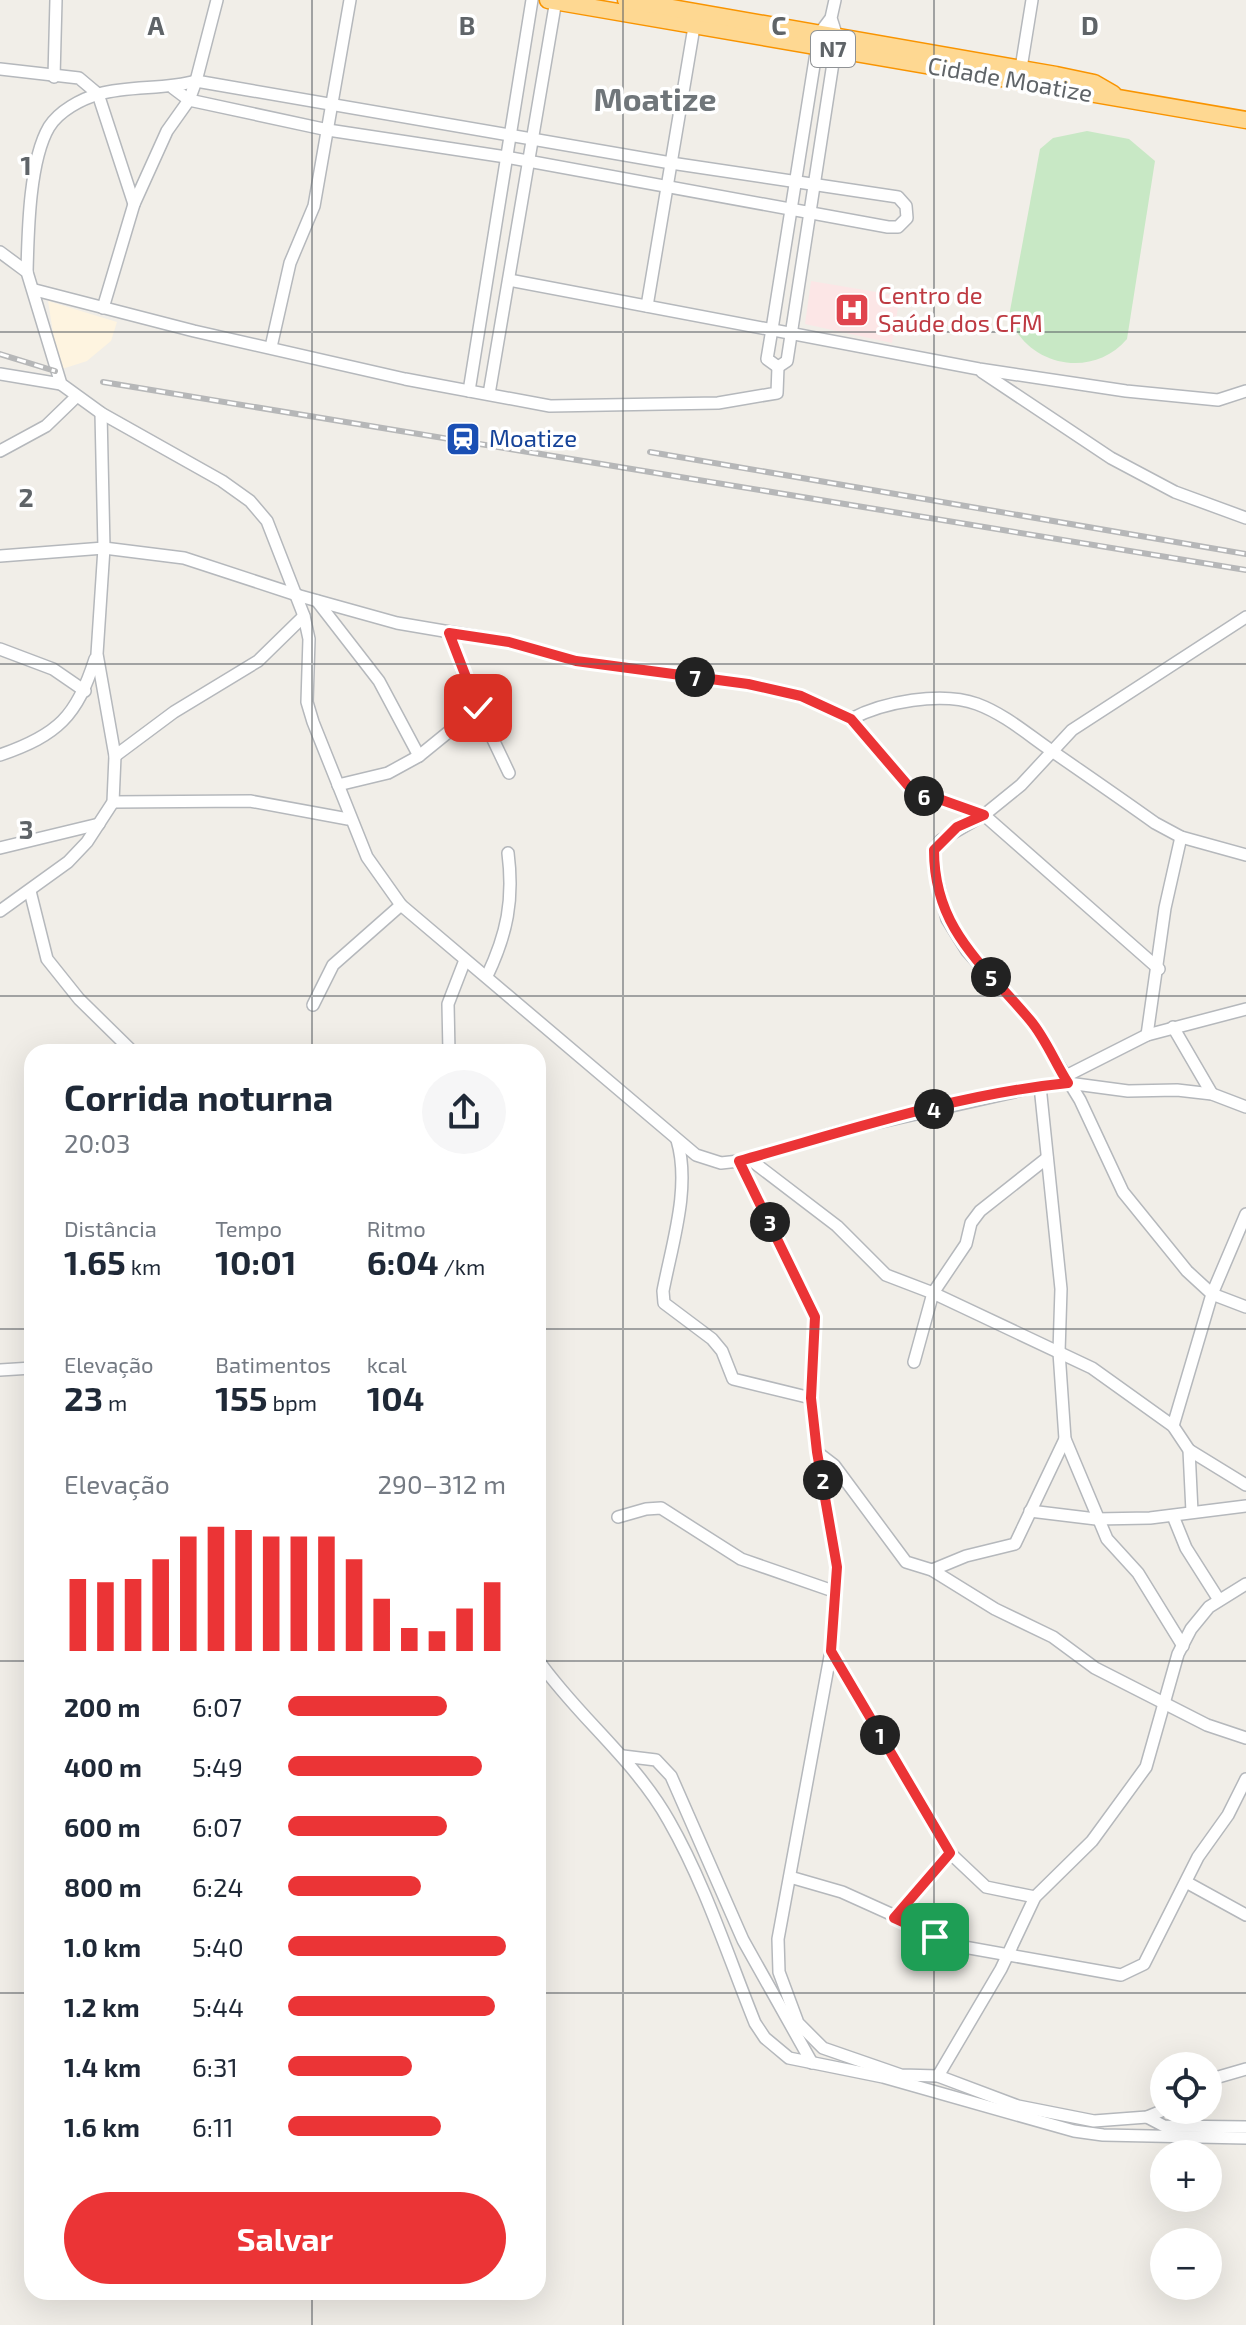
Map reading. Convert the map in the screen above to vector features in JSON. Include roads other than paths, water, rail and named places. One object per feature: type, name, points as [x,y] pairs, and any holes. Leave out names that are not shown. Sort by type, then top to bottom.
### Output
[{"type":"highway","name":"Cidade Moatize","points":[[548,0],[694,27],[818,40]]},
{"type":"highway","name":"Cidade Moatize","points":[[626,0],[818,40],[1021,68],[1094,83],[1118,96]]},
{"type":"highway","name":"Cidade Moatize","points":[[836,43],[1091,95],[1118,96]]},
{"type":"highway","name":"N7","points":[[1118,96],[1246,120]]},
{"type":"street","points":[[54,77],[56,0]]},
{"type":"street","points":[[103,308],[134,204],[167,131],[189,100],[217,0]]},
{"type":"street","points":[[271,347],[290,263],[314,206],[350,0]]},
{"type":"street","points":[[469,391],[532,0]]},
{"type":"street","points":[[489,394],[555,0]]},
{"type":"street","points":[[778,367],[767,359],[818,40],[831,18],[835,0]]},
{"type":"street","points":[[1021,68],[1032,0]]},
{"type":"street","points":[[778,367],[786,364],[836,43],[831,18]]},
{"type":"street","points":[[647,306],[694,27]]},
{"type":"street","points":[[0,69],[79,78],[98,94],[134,204]]},
{"type":"street","points":[[61,384],[35,290],[27,272],[35,175],[48,128],[63,111],[98,94],[173,88],[196,81],[671,163],[898,197],[906,206],[907,218],[898,227],[888,227],[530,161],[328,130],[189,100],[173,88]]},
{"type":"street","points":[[0,252],[27,272]]},
{"type":"street","points":[[509,280],[979,369],[1126,391],[1218,400],[1246,391]]},
{"type":"street","points":[[35,290],[271,347],[550,406],[718,403],[777,393],[778,367]]},
{"type":"street","points":[[979,369],[1111,458],[1175,492],[1246,518]]},
{"type":"street","points":[[0,374],[61,384],[101,413],[222,481],[250,501],[267,521],[300,596],[309,639],[307,702],[348,819],[367,857],[401,905],[696,1155],[721,1163],[743,1160],[845,1130],[1066,1080],[1147,1035],[1246,1009]]},
{"type":"street","points":[[0,451],[46,426],[76,397]]},
{"type":"street","points":[[0,911],[68,862],[113,802],[117,782],[115,756],[97,654],[104,548],[101,413]]},
{"type":"street","points":[[0,556],[104,548],[184,558],[316,601],[449,633],[509,642],[576,661],[748,684],[801,696],[851,719],[911,789],[984,815],[1159,969]]},
{"type":"street","points":[[316,601],[379,681],[419,756]]},
{"type":"street","points":[[115,756],[174,712],[258,661],[304,616]]},
{"type":"street","points":[[1246,617],[1072,730],[1050,750],[1021,785],[984,815],[957,827],[934,850],[934,867],[947,919],[967,951],[1033,1023],[1091,1121],[1123,1192],[1187,1271],[1212,1294],[1246,1307]]},
{"type":"street","points":[[449,633],[478,708],[509,773]]},
{"type":"street","points":[[0,649],[53,669],[85,691]]},
{"type":"street","points":[[0,755],[33,743],[61,723],[79,704],[97,654]]},
{"type":"street","points":[[851,719],[868,710],[910,703],[946,699],[975,703],[1008,720],[1181,837],[1246,855]]},
{"type":"street","points":[[338,785],[388,773],[419,756],[478,708]]},
{"type":"street","points":[[113,802],[250,801],[348,819]]},
{"type":"street","points":[[0,848],[99,824]]},
{"type":"street","points":[[1147,1035],[1159,969],[1165,908],[1181,837]]},
{"type":"street","points":[[487,976],[503,943],[510,918],[512,887],[508,853]]},
{"type":"street","points":[[30,891],[47,959],[79,999],[125,1044]]},
{"type":"street","points":[[313,1005],[333,965],[401,905]]},
{"type":"street","points":[[449,1044],[448,1004],[465,960]]},
{"type":"street","points":[[1173,1027],[1212,1094]]},
{"type":"street","points":[[1066,1080],[1128,1091],[1177,1090],[1212,1094],[1246,1107]]},
{"type":"street","points":[[1040,1086],[1061,1289],[1059,1352],[1065,1439],[1096,1519],[1118,1555],[1138,1573],[1183,1646]]},
{"type":"street","points":[[677,1139],[681,1156],[681,1191],[663,1291],[664,1303],[712,1339],[722,1351],[733,1379],[811,1398]]},
{"type":"street","points":[[914,1362],[933,1293],[966,1244],[971,1223],[980,1211],[1047,1158]]},
{"type":"street","points":[[743,1160],[837,1226],[886,1275],[933,1293],[1092,1368],[1173,1426],[1189,1450],[1246,1485]]},
{"type":"street","points":[[743,1160],[815,1317],[811,1398],[817,1452],[836,1544],[831,1651],[778,1939],[779,1972],[798,2023],[823,2048],[901,2075],[938,2076],[1018,2106],[1094,2121],[1150,2116]]},
{"type":"street","points":[[1173,1426],[1212,1294],[1246,1214]]},
{"type":"street","points":[[0,1370],[24,1368]]},
{"type":"street","points":[[932,1570],[966,1556],[1015,1544],[1065,1439]]},
{"type":"street","points":[[1189,1450],[1192,1512]]},
{"type":"street","points":[[817,1452],[834,1465],[900,1557],[932,1570],[995,1609],[1053,1637],[1095,1668],[1207,1725],[1246,1738]]},
{"type":"street","points":[[1030,1511],[1096,1519],[1173,1516],[1246,1506]]},
{"type":"street","points":[[618,1517],[661,1508],[741,1559],[836,1592]]},
{"type":"street","points":[[1173,1516],[1186,1548],[1219,1600]]},
{"type":"street","points":[[938,2076],[1006,1956],[1035,1897],[1092,1841],[1146,1767],[1183,1646],[1209,1607],[1246,1584]]},
{"type":"street","points":[[831,1651],[950,1853],[986,1887],[1035,1897]]},
{"type":"street","points":[[546,1671],[569,1701],[623,1756],[669,1820],[759,2030],[789,2058],[883,2077],[1090,2134],[1246,2138]]},
{"type":"street","points":[[623,1756],[656,1760],[671,1776],[743,1940],[812,2063]]},
{"type":"street","points":[[790,1877],[842,1892],[964,1947],[1121,1975],[1135,1971],[1152,1950],[1186,1882],[1246,1779]]},
{"type":"street","points":[[894,1918],[950,1853]]},
{"type":"street","points":[[1186,1882],[1246,1915]]},
{"type":"street","points":[[1222,2076],[1246,2069]]},
{"type":"street","points":[[1147,2117],[1164,2126],[1246,2127]]},
{"type":"railway","points":[[0,354],[55,371]]},
{"type":"railway","points":[[103,382],[1246,570]]},
{"type":"railway","points":[[650,452],[1246,554]]},
{"type":"place","name":"Centro de Saúde dos CFM","points":[[852,310]]},
{"type":"place","name":"Moatize","points":[[463,439]]},
{"type":"district","name":"Moatize","points":[[655,100]]}]
